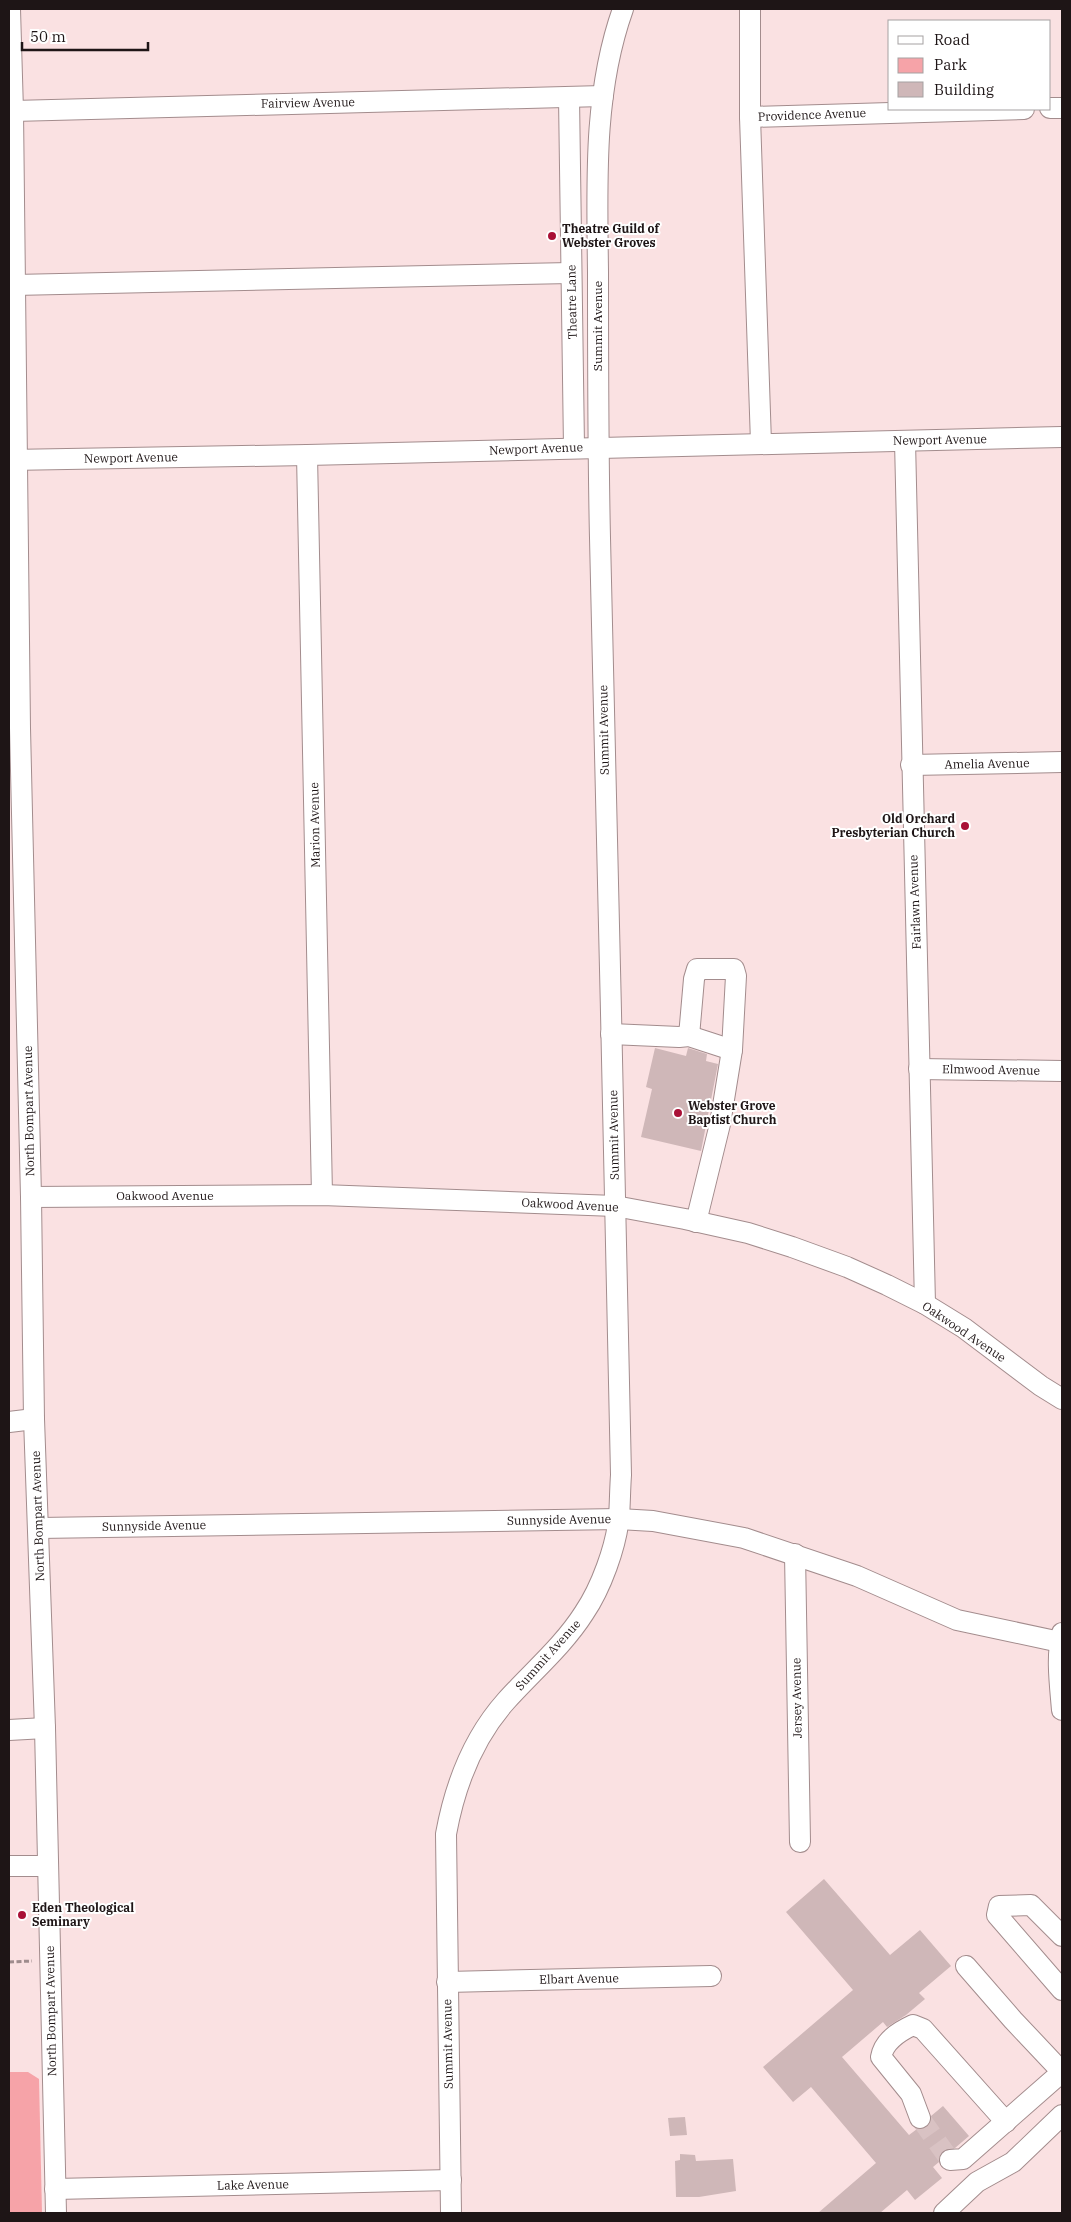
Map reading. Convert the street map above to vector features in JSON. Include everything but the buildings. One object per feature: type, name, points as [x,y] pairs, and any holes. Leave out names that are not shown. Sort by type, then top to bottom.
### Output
[{"type":"street","name":"North Bompart Avenue","points":[[10,9],[9,46],[12,111],[11,252],[14,285],[12,325],[14,728],[31,1197],[34,1419],[45,1728],[56,2213]]},
{"type":"street","name":"Summit Avenue","points":[[451,2213],[446,1834],[451,1808],[472,1750],[505,1702],[564,1640],[585,1612],[603,1577],[619,1519],[621,1475],[598,447],[597,197],[603,96],[609,55],[623,9]]},
{"type":"street","points":[[750,9],[750,117],[760,443]]},
{"type":"street","name":"Fairview Avenue","points":[[12,111],[603,96]]},
{"type":"street","name":"Theatre Lane","points":[[569,97],[574,447]]},
{"type":"street","name":"Providence Avenue","points":[[750,117],[990,110]]},
{"type":"street","points":[[14,285],[572,273]]},
{"type":"street","name":"Newport Avenue","points":[[12,459],[307,455],[574,447],[1062,437]]},
{"type":"street","name":"Fairlawn Avenue","points":[[905,441],[911,765],[925,1304]]},
{"type":"street","name":"Marion Avenue","points":[[307,455],[322,1195]]},
{"type":"street","name":"Amelia Avenue","points":[[911,765],[1062,762]]},
{"type":"street","points":[[689,1036],[694,979],[697,969],[734,969],[736,976],[732,1050],[720,1124],[696,1222]]},
{"type":"street","points":[[611,1034],[689,1036],[732,1050]]},
{"type":"street","name":"Elmwood Avenue","points":[[919,1069],[1062,1071]]},
{"type":"street","name":"Oakwood Avenue","points":[[31,1197],[322,1195],[615,1206],[748,1233],[846,1267],[925,1304],[964,1328],[1041,1386],[1062,1399]]},
{"type":"street","points":[[9,1422],[34,1419]]},
{"type":"street","name":"Sunnyside Avenue","points":[[39,1528],[619,1519],[654,1521],[744,1538],[795,1554],[856,1576],[957,1620],[1061,1637]]},
{"type":"street","name":"Jersey Avenue","points":[[795,1554],[800,1842]]},
{"type":"street","points":[[1061,1637],[1062,1710]]},
{"type":"street","points":[[9,1730],[45,1728]]},
{"type":"street","points":[[9,1866],[48,1866]]},
{"type":"street","points":[[1062,1936],[1031,1905],[999,1906],[997,1915],[1062,1990]]},
{"type":"street","points":[[950,2160],[962,2159],[1062,2072],[966,1966]]},
{"type":"street","name":"Elbart Avenue","points":[[447,1982],[711,1976]]},
{"type":"street","points":[[920,2118],[911,2094],[881,2057],[883,2047],[901,2031],[913,2025],[923,2029],[1006,2122]]},
{"type":"street","points":[[944,2213],[977,2182],[1013,2162],[1062,2115]]},
{"type":"street","name":"Lake Avenue","points":[[55,2190],[451,2180]]},
{"type":"path","points":[[9,1962],[50,1961]]},
{"type":"green space","points":[[9,2072],[28,2072],[39,2079],[42,2213],[9,2213]]},
{"type":"tunnel","points":[[920,2118],[950,2160]]},
{"type":"place","name":"Theatre Guild of Webster Groves","points":[[552,236]]},
{"type":"place","name":"Old Orchard Presbyterian Church","points":[[965,826]]},
{"type":"place","name":"Webster Grove Baptist Church","points":[[678,1113]]},
{"type":"place","name":"Eden Theological Seminary","points":[[22,1915]]}]
